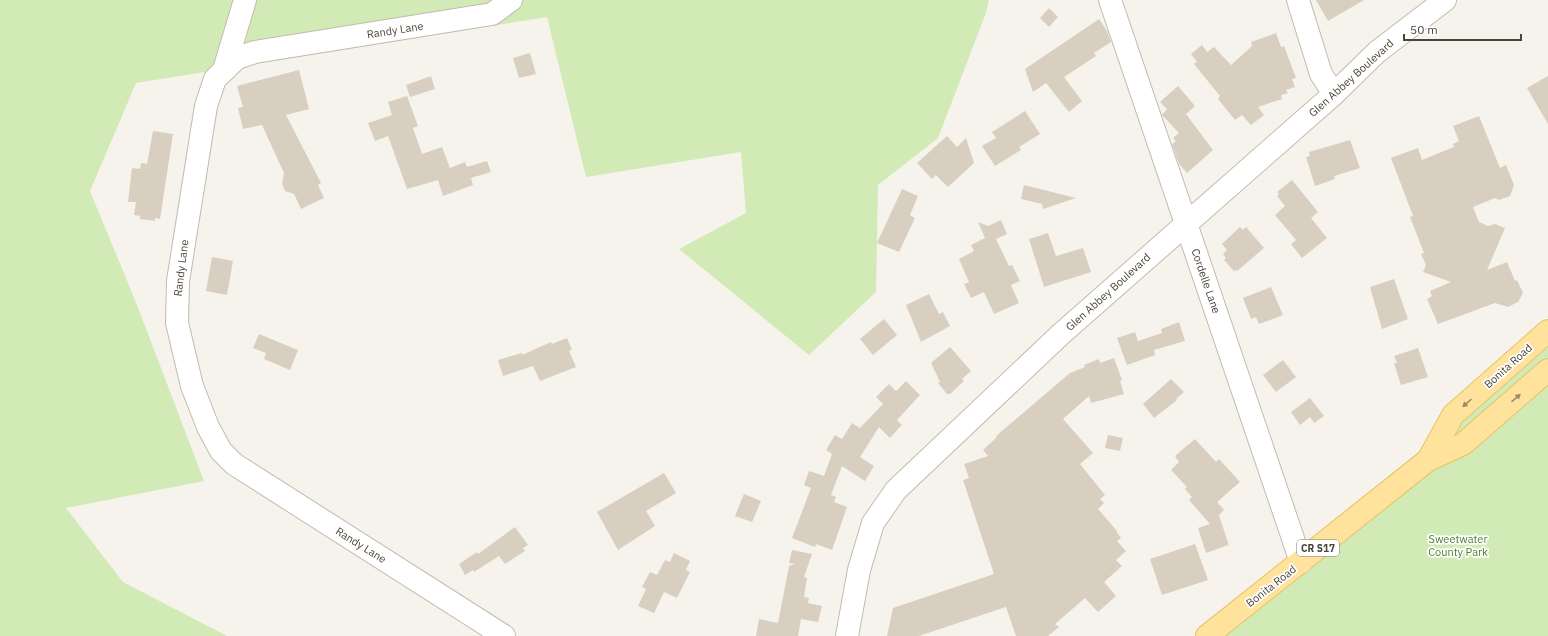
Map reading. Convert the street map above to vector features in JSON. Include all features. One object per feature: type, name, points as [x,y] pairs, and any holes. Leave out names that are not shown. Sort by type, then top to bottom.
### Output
[{"type":"main road","name":"Bonita Road","points":[[1428,460],[1453,415],[1548,331]]},
{"type":"main road","name":"Bonita Road","points":[[1206,636],[1428,460],[1463,444],[1548,370]]},
{"type":"street","points":[[224,70],[245,0]]},
{"type":"street","name":"Randy Lane","points":[[504,636],[234,464],[221,451],[208,427],[192,386],[177,323],[178,281],[206,106],[215,80],[224,70],[237,58],[254,52],[492,14],[511,0]]},
{"type":"street","name":"Cordelle Lane","points":[[1110,0],[1301,562]]},
{"type":"street","points":[[1298,0],[1321,74],[1334,94]]},
{"type":"street","name":"Glen Abbey Boulevard","points":[[846,636],[859,570],[873,523],[896,490],[1057,337],[1186,222],[1334,94],[1377,52],[1445,0]]},
{"type":"green space","points":[[0,0],[989,0],[986,13],[938,138],[878,185],[876,292],[809,355],[679,249],[746,213],[741,152],[586,177],[547,17],[136,83],[90,191],[137,305],[204,481],[66,508],[123,582],[227,636],[0,636]]},
{"type":"green space","name":"Sweetwater County Park","points":[[1548,344],[1548,636],[1205,636]]},
{"type":"building","points":[[1316,0],[1364,0],[1328,21]]},
{"type":"building","points":[[1049,8],[1058,17],[1049,27],[1040,18]]},
{"type":"building","points":[[1099,19],[1107,31],[1111,42],[1094,53],[1096,56],[1064,77],[1082,101],[1069,112],[1046,83],[1033,92],[1025,69]]},
{"type":"building","points":[[1276,33],[1281,47],[1284,46],[1296,78],[1292,79],[1295,87],[1286,90],[1288,93],[1281,95],[1282,99],[1258,107],[1264,115],[1251,125],[1242,115],[1235,120],[1218,99],[1220,96],[1194,64],[1197,62],[1191,54],[1202,45],[1207,52],[1214,47],[1231,65],[1252,46],[1251,42]]},
{"type":"building","points":[[530,53],[536,74],[519,78],[513,58]]},
{"type":"building","points":[[299,70],[309,109],[286,115],[321,183],[318,185],[324,198],[301,209],[294,194],[285,191],[282,184],[284,173],[262,125],[243,129],[238,108],[243,107],[237,86]]},
{"type":"building","points":[[431,76],[435,89],[410,97],[406,85]]},
{"type":"building","points":[[1548,76],[1548,124],[1527,88]]},
{"type":"building","points":[[1178,86],[1195,106],[1186,114],[1213,150],[1187,173],[1179,164],[1172,144],[1176,141],[1173,138],[1179,133],[1162,115],[1167,109],[1160,102]]},
{"type":"building","points":[[407,96],[418,126],[413,128],[422,154],[442,147],[450,168],[465,162],[467,167],[487,161],[491,172],[471,178],[473,185],[443,196],[438,180],[407,189],[388,136],[375,141],[368,123],[392,115],[388,102]]},
{"type":"building","points":[[1025,111],[1040,134],[1019,147],[1021,150],[995,166],[982,146],[996,138],[992,132]]},
{"type":"building","points":[[1479,116],[1500,168],[1506,165],[1514,185],[1510,196],[1499,200],[1495,198],[1473,207],[1479,222],[1488,226],[1495,224],[1505,228],[1487,270],[1507,262],[1515,281],[1517,280],[1523,293],[1518,302],[1508,307],[1495,303],[1438,324],[1427,299],[1432,296],[1430,291],[1451,282],[1423,272],[1426,265],[1421,254],[1424,253],[1410,217],[1413,216],[1391,158],[1418,148],[1422,160],[1454,147],[1453,144],[1459,141],[1453,126]]},
{"type":"building","points":[[153,131],[173,134],[160,219],[155,218],[155,221],[140,219],[140,216],[134,215],[136,202],[128,202],[132,168],[140,169],[141,163],[147,164]]},
{"type":"building","points":[[947,136],[957,147],[966,138],[974,163],[948,187],[936,175],[932,179],[917,163]]},
{"type":"building","points":[[1350,140],[1360,168],[1334,176],[1335,179],[1315,186],[1306,157],[1310,156],[1309,152]]},
{"type":"building","points":[[1292,180],[1318,212],[1311,218],[1327,238],[1302,258],[1291,244],[1296,240],[1275,215],[1285,206],[1277,196],[1279,194],[1277,192]]},
{"type":"building","points":[[1024,185],[1076,198],[1043,209],[1042,204],[1021,199]]},
{"type":"building","points":[[902,189],[918,196],[910,215],[915,218],[899,252],[877,243]]},
{"type":"building","points":[[1001,220],[1007,234],[996,239],[1009,266],[1012,265],[1020,281],[1011,285],[1019,303],[994,314],[984,292],[971,298],[964,284],[969,282],[959,259],[974,251],[971,245],[985,238],[978,222],[988,226]]},
{"type":"building","points":[[1240,227],[1243,230],[1246,227],[1264,248],[1237,271],[1234,271],[1224,260],[1226,258],[1223,254],[1227,250],[1222,244]]},
{"type":"building","points":[[1048,233],[1056,256],[1083,248],[1091,272],[1044,287],[1029,239]]},
{"type":"building","points":[[212,257],[233,261],[227,295],[206,291]]},
{"type":"building","points":[[1394,279],[1408,319],[1382,329],[1370,287]]},
{"type":"building","points":[[1271,287],[1283,315],[1259,324],[1256,317],[1251,319],[1243,298]]},
{"type":"building","points":[[929,294],[939,314],[943,312],[950,326],[921,342],[906,305]]},
{"type":"building","points":[[884,319],[897,335],[873,355],[860,339]]},
{"type":"building","points":[[1179,322],[1185,341],[1154,350],[1155,355],[1127,365],[1117,338],[1135,332],[1138,341],[1162,333],[1161,329]]},
{"type":"building","points":[[259,334],[298,350],[290,370],[264,359],[266,353],[253,348]]},
{"type":"building","points":[[567,338],[572,350],[569,351],[576,367],[540,381],[533,366],[503,376],[498,360],[522,353],[522,355],[551,342],[552,344]]},
{"type":"building","points":[[950,347],[971,371],[962,379],[964,381],[950,394],[947,394],[938,383],[940,382],[931,363]]},
{"type":"building","points":[[1418,348],[1428,377],[1401,385],[1394,363],[1397,363],[1394,356]]},
{"type":"building","points":[[1114,358],[1122,380],[1120,381],[1124,394],[1091,403],[1089,396],[1063,419],[1093,453],[1080,464],[1105,495],[1100,499],[1104,503],[1098,509],[1117,531],[1121,538],[1117,541],[1126,551],[1116,560],[1122,566],[1104,582],[1116,596],[1098,612],[1085,598],[1055,624],[1059,627],[1048,636],[1016,636],[1006,607],[919,636],[887,636],[893,608],[994,574],[963,480],[969,478],[964,464],[988,456],[983,450],[997,437],[996,436],[1070,373],[1099,359],[1100,363]]},
{"type":"building","points":[[1283,360],[1296,377],[1276,392],[1263,375]]},
{"type":"building","points":[[1171,379],[1184,392],[1176,399],[1177,400],[1154,418],[1143,404]]},
{"type":"building","points":[[906,381],[920,395],[897,420],[902,425],[890,438],[879,427],[860,457],[874,466],[865,481],[842,466],[831,495],[836,497],[834,502],[847,507],[832,550],[816,544],[815,547],[792,538],[811,488],[804,485],[809,471],[824,476],[832,454],[826,450],[835,435],[842,439],[852,423],[860,428],[883,404],[876,397],[889,384],[896,391]]},
{"type":"building","points":[[1310,398],[1324,416],[1314,423],[1310,417],[1300,425],[1291,412]]},
{"type":"building","points":[[1108,435],[1123,438],[1120,451],[1105,448]]},
{"type":"building","points":[[1195,439],[1216,462],[1219,459],[1240,482],[1217,502],[1224,510],[1219,515],[1229,546],[1228,545],[1206,553],[1198,528],[1210,524],[1189,500],[1192,497],[1185,489],[1187,487],[1171,470],[1179,462],[1175,456]]},
{"type":"building","points":[[664,473],[676,493],[646,511],[655,526],[618,550],[597,512]]},
{"type":"building","points":[[744,494],[761,501],[752,522],[735,516]]},
{"type":"building","points":[[515,527],[528,545],[523,548],[525,551],[505,564],[499,556],[474,572],[473,570],[465,575],[459,564],[477,552],[478,554]]},
{"type":"building","points":[[1195,544],[1208,580],[1162,595],[1150,559]]},
{"type":"building","points":[[792,550],[812,554],[804,577],[807,578],[804,597],[809,598],[808,603],[822,606],[818,622],[801,619],[798,636],[756,636],[759,619],[778,623],[789,566],[795,564],[789,563]]},
{"type":"building","points":[[674,553],[690,561],[686,570],[690,572],[677,598],[664,592],[654,613],[638,606],[646,589],[642,587],[650,572],[657,575],[665,560],[670,562]]}]
